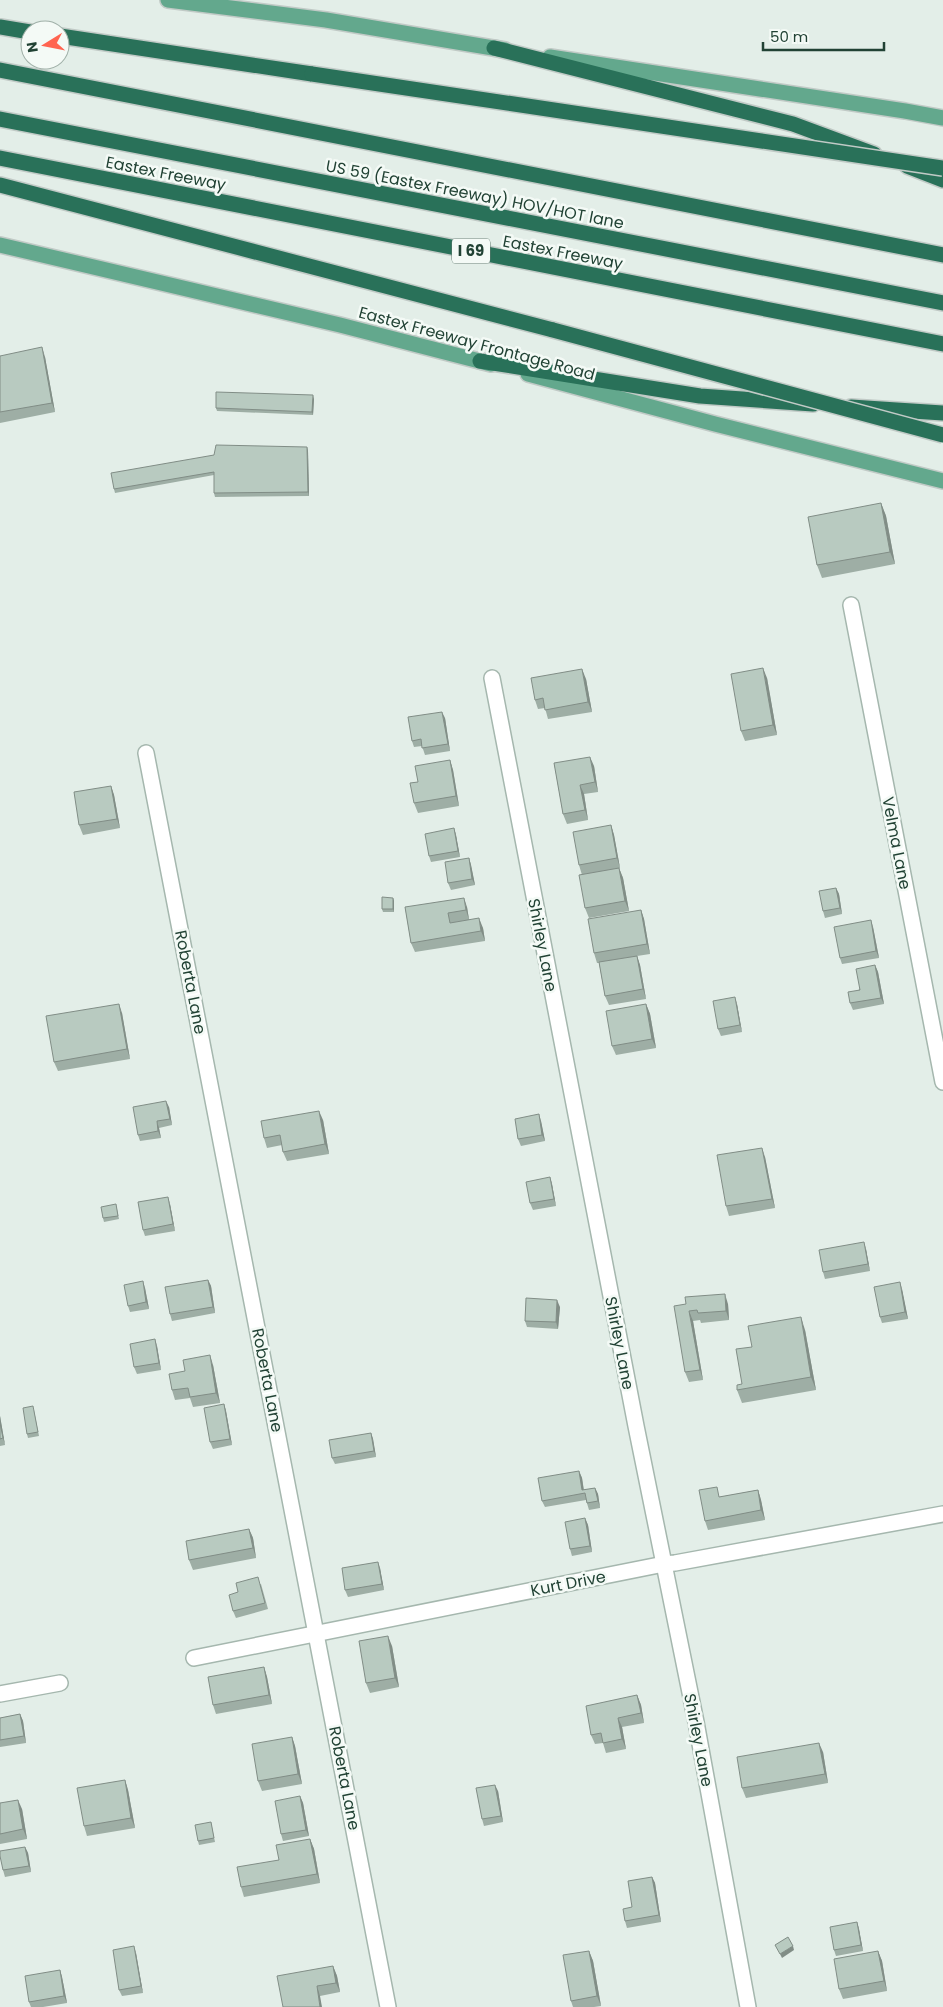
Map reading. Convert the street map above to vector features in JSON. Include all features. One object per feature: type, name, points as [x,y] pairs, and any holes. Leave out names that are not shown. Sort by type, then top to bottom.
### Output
[{"type":"highway","points":[[0,27],[20,30]]},
{"type":"highway","points":[[70,38],[943,168]]},
{"type":"highway","points":[[494,48],[793,124],[943,180]]},
{"type":"highway","points":[[0,70],[943,254]]},
{"type":"highway","name":"US 59 (Eastex Freeway) HOV/HOT lane","points":[[0,119],[943,303]]},
{"type":"highway","name":"Eastex Freeway","points":[[0,158],[943,344]]},
{"type":"highway","points":[[0,185],[943,434]]},
{"type":"highway","points":[[480,361],[700,396],[943,413]]},
{"type":"main road","points":[[168,0],[326,20],[943,118]]},
{"type":"main road","name":"Eastex Freeway Frontage Road","points":[[0,245],[340,325],[715,424],[943,481]]},
{"type":"street","name":"Velma Lane","points":[[850,605],[943,1082]]},
{"type":"street","name":"Shirley Lane","points":[[492,678],[696,1722],[748,2007]]},
{"type":"street","name":"Roberta Lane","points":[[146,753],[388,2007]]},
{"type":"street","name":"Kurt Drive","points":[[194,1658],[664,1564],[943,1514]]},
{"type":"street","points":[[0,1694],[60,1682]]},
{"type":"building","points":[[42,347],[52,403],[0,412],[0,356]]},
{"type":"building","points":[[216,392],[313,395],[312,412],[216,408]]},
{"type":"building","points":[[216,445],[307,447],[308,492],[214,493],[214,472],[114,489],[111,473],[214,455]]},
{"type":"building","points":[[881,503],[890,552],[817,565],[808,517]]},
{"type":"building","points":[[763,668],[773,725],[741,731],[731,674]]},
{"type":"building","points":[[582,669],[588,702],[545,710],[543,698],[535,700],[531,678]]},
{"type":"building","points":[[442,712],[448,744],[422,748],[421,739],[412,741],[408,717]]},
{"type":"building","points":[[590,757],[595,782],[580,785],[585,810],[563,814],[554,763]]},
{"type":"building","points":[[450,760],[456,796],[414,803],[410,783],[418,782],[415,766]]},
{"type":"building","points":[[111,786],[117,819],[79,825],[74,792]]},
{"type":"building","points":[[611,825],[617,858],[579,865],[573,832]]},
{"type":"building","points":[[454,828],[458,851],[429,856],[425,834]]},
{"type":"building","points":[[469,858],[472,879],[448,883],[445,862]]},
{"type":"building","points":[[619,868],[625,901],[585,908],[579,875]]},
{"type":"building","points":[[836,888],[840,908],[823,911],[819,891]]},
{"type":"building","points":[[382,897],[393,898],[393,909],[382,909]]},
{"type":"building","points":[[464,898],[466,910],[448,913],[450,923],[479,918],[481,931],[411,943],[405,907]]},
{"type":"building","points":[[641,910],[647,944],[594,953],[588,919]]},
{"type":"building","points":[[871,920],[876,951],[840,958],[834,927]]},
{"type":"building","points":[[637,956],[643,989],[605,996],[599,962]]},
{"type":"building","points":[[875,965],[881,998],[850,1003],[848,992],[860,990],[856,969]]},
{"type":"building","points":[[735,997],[740,1025],[718,1029],[713,1001]]},
{"type":"building","points":[[119,1004],[127,1049],[54,1062],[46,1016]]},
{"type":"building","points":[[646,1004],[652,1039],[612,1046],[606,1011]]},
{"type":"building","points":[[166,1101],[170,1119],[157,1121],[158,1131],[138,1135],[133,1107]]},
{"type":"building","points":[[319,1111],[325,1144],[283,1152],[280,1135],[264,1138],[261,1121]]},
{"type":"building","points":[[539,1114],[542,1135],[518,1139],[515,1119]]},
{"type":"building","points":[[762,1148],[772,1199],[726,1206],[717,1155]]},
{"type":"building","points":[[550,1177],[554,1199],[530,1203],[526,1182]]},
{"type":"building","points":[[168,1197],[173,1224],[143,1230],[138,1202]]},
{"type":"building","points":[[116,1204],[118,1216],[103,1218],[101,1207]]},
{"type":"building","points":[[864,1242],[868,1264],[823,1272],[819,1250]]},
{"type":"building","points":[[208,1280],[213,1307],[170,1314],[165,1287]]},
{"type":"building","points":[[143,1281],[146,1302],[128,1306],[124,1285]]},
{"type":"building","points":[[900,1282],[905,1312],[880,1317],[874,1287]]},
{"type":"building","points":[[725,1294],[726,1311],[698,1313],[697,1310],[689,1311],[700,1370],[685,1372],[674,1306],[686,1304],[685,1297]]},
{"type":"building","points":[[526,1298],[557,1300],[556,1322],[525,1321]]},
{"type":"building","points":[[801,1317],[811,1377],[737,1390],[737,1385],[742,1384],[736,1349],[752,1347],[748,1326]]},
{"type":"building","points":[[155,1339],[159,1363],[134,1367],[130,1344]]},
{"type":"building","points":[[210,1355],[216,1393],[190,1397],[188,1388],[172,1390],[169,1374],[185,1371],[183,1360]]},
{"type":"building","points":[[224,1404],[230,1439],[210,1442],[204,1408]]},
{"type":"building","points":[[33,1406],[38,1432],[27,1434],[23,1408]]},
{"type":"building","points":[[0,1423],[3,1438],[0,1439]]},
{"type":"building","points":[[371,1433],[374,1451],[332,1458],[329,1440]]},
{"type":"building","points":[[579,1471],[582,1490],[595,1488],[598,1501],[587,1503],[585,1493],[542,1501],[538,1478]]},
{"type":"building","points":[[717,1487],[719,1497],[758,1490],[761,1510],[705,1521],[699,1490]]},
{"type":"building","points":[[585,1518],[590,1546],[570,1549],[565,1522]]},
{"type":"building","points":[[249,1529],[253,1548],[189,1560],[186,1541]]},
{"type":"building","points":[[378,1562],[382,1584],[345,1590],[342,1568]]},
{"type":"building","points":[[258,1577],[265,1603],[233,1611],[229,1595],[238,1592],[236,1583]]},
{"type":"building","points":[[388,1636],[395,1678],[366,1683],[359,1641]]},
{"type":"building","points":[[264,1667],[269,1695],[213,1705],[208,1677]]},
{"type":"building","points":[[637,1695],[641,1713],[618,1718],[622,1739],[603,1743],[601,1733],[591,1735],[586,1706]]},
{"type":"building","points":[[20,1714],[24,1736],[0,1740],[0,1718]]},
{"type":"building","points":[[292,1737],[298,1774],[258,1781],[252,1744]]},
{"type":"building","points":[[819,1743],[825,1774],[742,1788],[737,1757]]},
{"type":"building","points":[[125,1780],[131,1818],[84,1826],[77,1788]]},
{"type":"building","points":[[495,1785],[501,1816],[482,1819],[476,1788]]},
{"type":"building","points":[[300,1796],[306,1830],[281,1834],[275,1801]]},
{"type":"building","points":[[18,1800],[23,1829],[0,1834],[0,1803]]},
{"type":"building","points":[[211,1822],[214,1838],[198,1841],[195,1825]]},
{"type":"building","points":[[310,1839],[317,1874],[241,1887],[237,1867],[279,1860],[276,1845]]},
{"type":"building","points":[[25,1847],[29,1866],[3,1870],[0,1851]]},
{"type":"building","points":[[652,1877],[659,1915],[625,1921],[623,1909],[632,1907],[628,1881]]},
{"type":"building","points":[[857,1922],[861,1945],[834,1950],[830,1927]]},
{"type":"building","points":[[788,1937],[793,1946],[780,1954],[775,1945]]},
{"type":"building","points":[[134,1946],[141,1986],[119,1990],[113,1950]]},
{"type":"building","points":[[589,1951],[597,1996],[571,2001],[563,1955]]},
{"type":"building","points":[[878,1951],[884,1981],[839,1989],[834,1959]]},
{"type":"building","points":[[333,1966],[336,1983],[317,1986],[320,2007],[283,2007],[277,1976]]},
{"type":"building","points":[[60,1970],[64,1996],[29,2002],[25,1976]]}]
